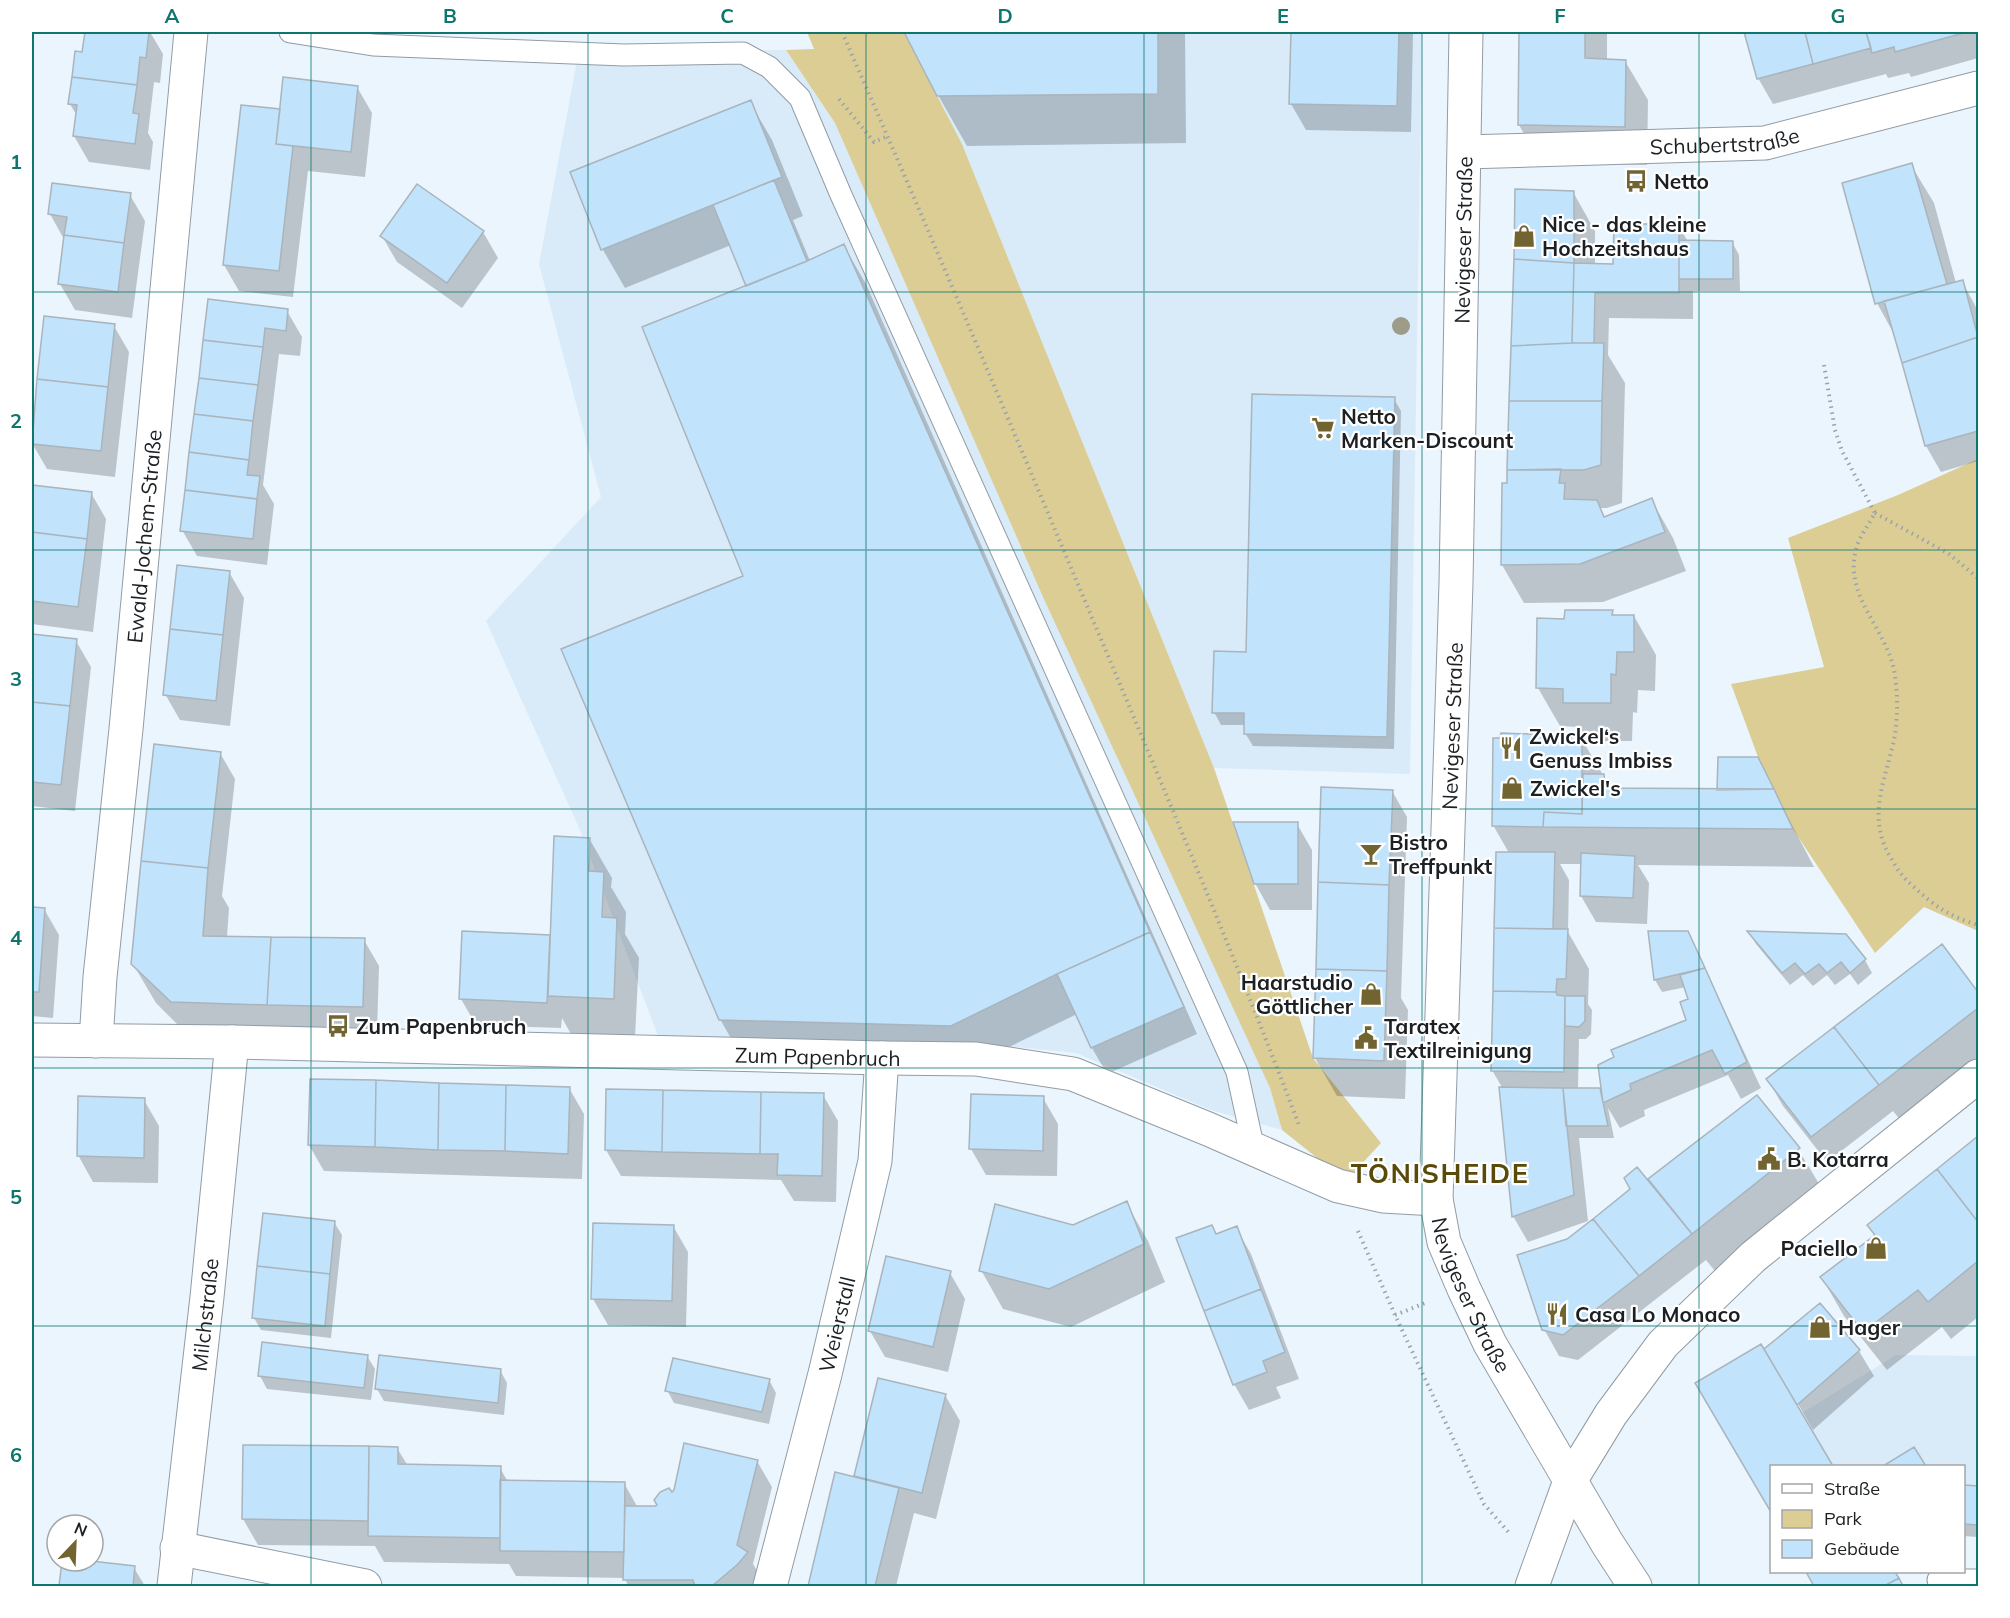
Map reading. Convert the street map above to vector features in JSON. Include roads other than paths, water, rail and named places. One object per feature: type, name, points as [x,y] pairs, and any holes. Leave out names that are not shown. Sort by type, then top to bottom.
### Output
[{"type":"street","name":"Ewald-Jochem-Straße","points":[[96,1041],[100,977],[126,729],[191,32]]},
{"type":"street","name":"Nevigeser Straße","points":[[1466,32],[1456,583],[1436,1199],[1444,1242],[1490,1344],[1635,1587]]},
{"type":"street","name":"Schubertstraße","points":[[1465,152],[1765,143],[1978,88]]},
{"type":"street","name":"Zum Papenbruch","points":[[32,1040],[232,1042],[976,1059],[1073,1074],[1208,1129],[1338,1186],[1383,1196],[1436,1199]]},
{"type":"street","name":"Milchstraße","points":[[174,1587],[207,1297],[232,1042]]},
{"type":"street","name":"Weierstall","points":[[770,1587],[825,1374],[875,1161],[882,1058]]},
{"type":"street","points":[[1535,1577],[1570,1481],[1611,1414],[1664,1344],[1753,1257],[1978,1076]]},
{"type":"street","points":[[177,1548],[365,1587]]},
{"type":"lane","points":[[290,32],[373,45],[624,55],[743,53],[769,67],[800,98],[846,206],[1237,1072],[1254,1150]]},
{"type":"lane","points":[[1938,1580],[1978,1580]]},
{"type":"place","name":"Netto","points":[[1636,181]]},
{"type":"place","name":"Nice - das kleine Hochzeitshaus","points":[[1524,236]]},
{"type":"place","name":"Netto Marken-Discount","points":[[1323,428]]},
{"type":"place","name":"Zwickel‘s Genuss Imbiss","points":[[1511,748]]},
{"type":"place","name":"Zwickel's","points":[[1512,788]]},
{"type":"place","name":"Bistro Treffpunkt","points":[[1371,854]]},
{"type":"place","name":"Haarstudio Göttlicher","points":[[1371,994]]},
{"type":"place","name":"Zum Papenbruch","points":[[338,1026]]},
{"type":"place","name":"Taratex Textilreinigung","points":[[1366,1038]]},
{"type":"place","name":"B. Kotarra","points":[[1769,1159]]},
{"type":"place","name":"Paciello","points":[[1876,1248]]},
{"type":"place","name":"Casa Lo Monaco","points":[[1557,1314]]},
{"type":"place","name":"Hager","points":[[1820,1327]]},
{"type":"district","name":"TÖNISHEIDE","points":[[1440,1173]]}]
